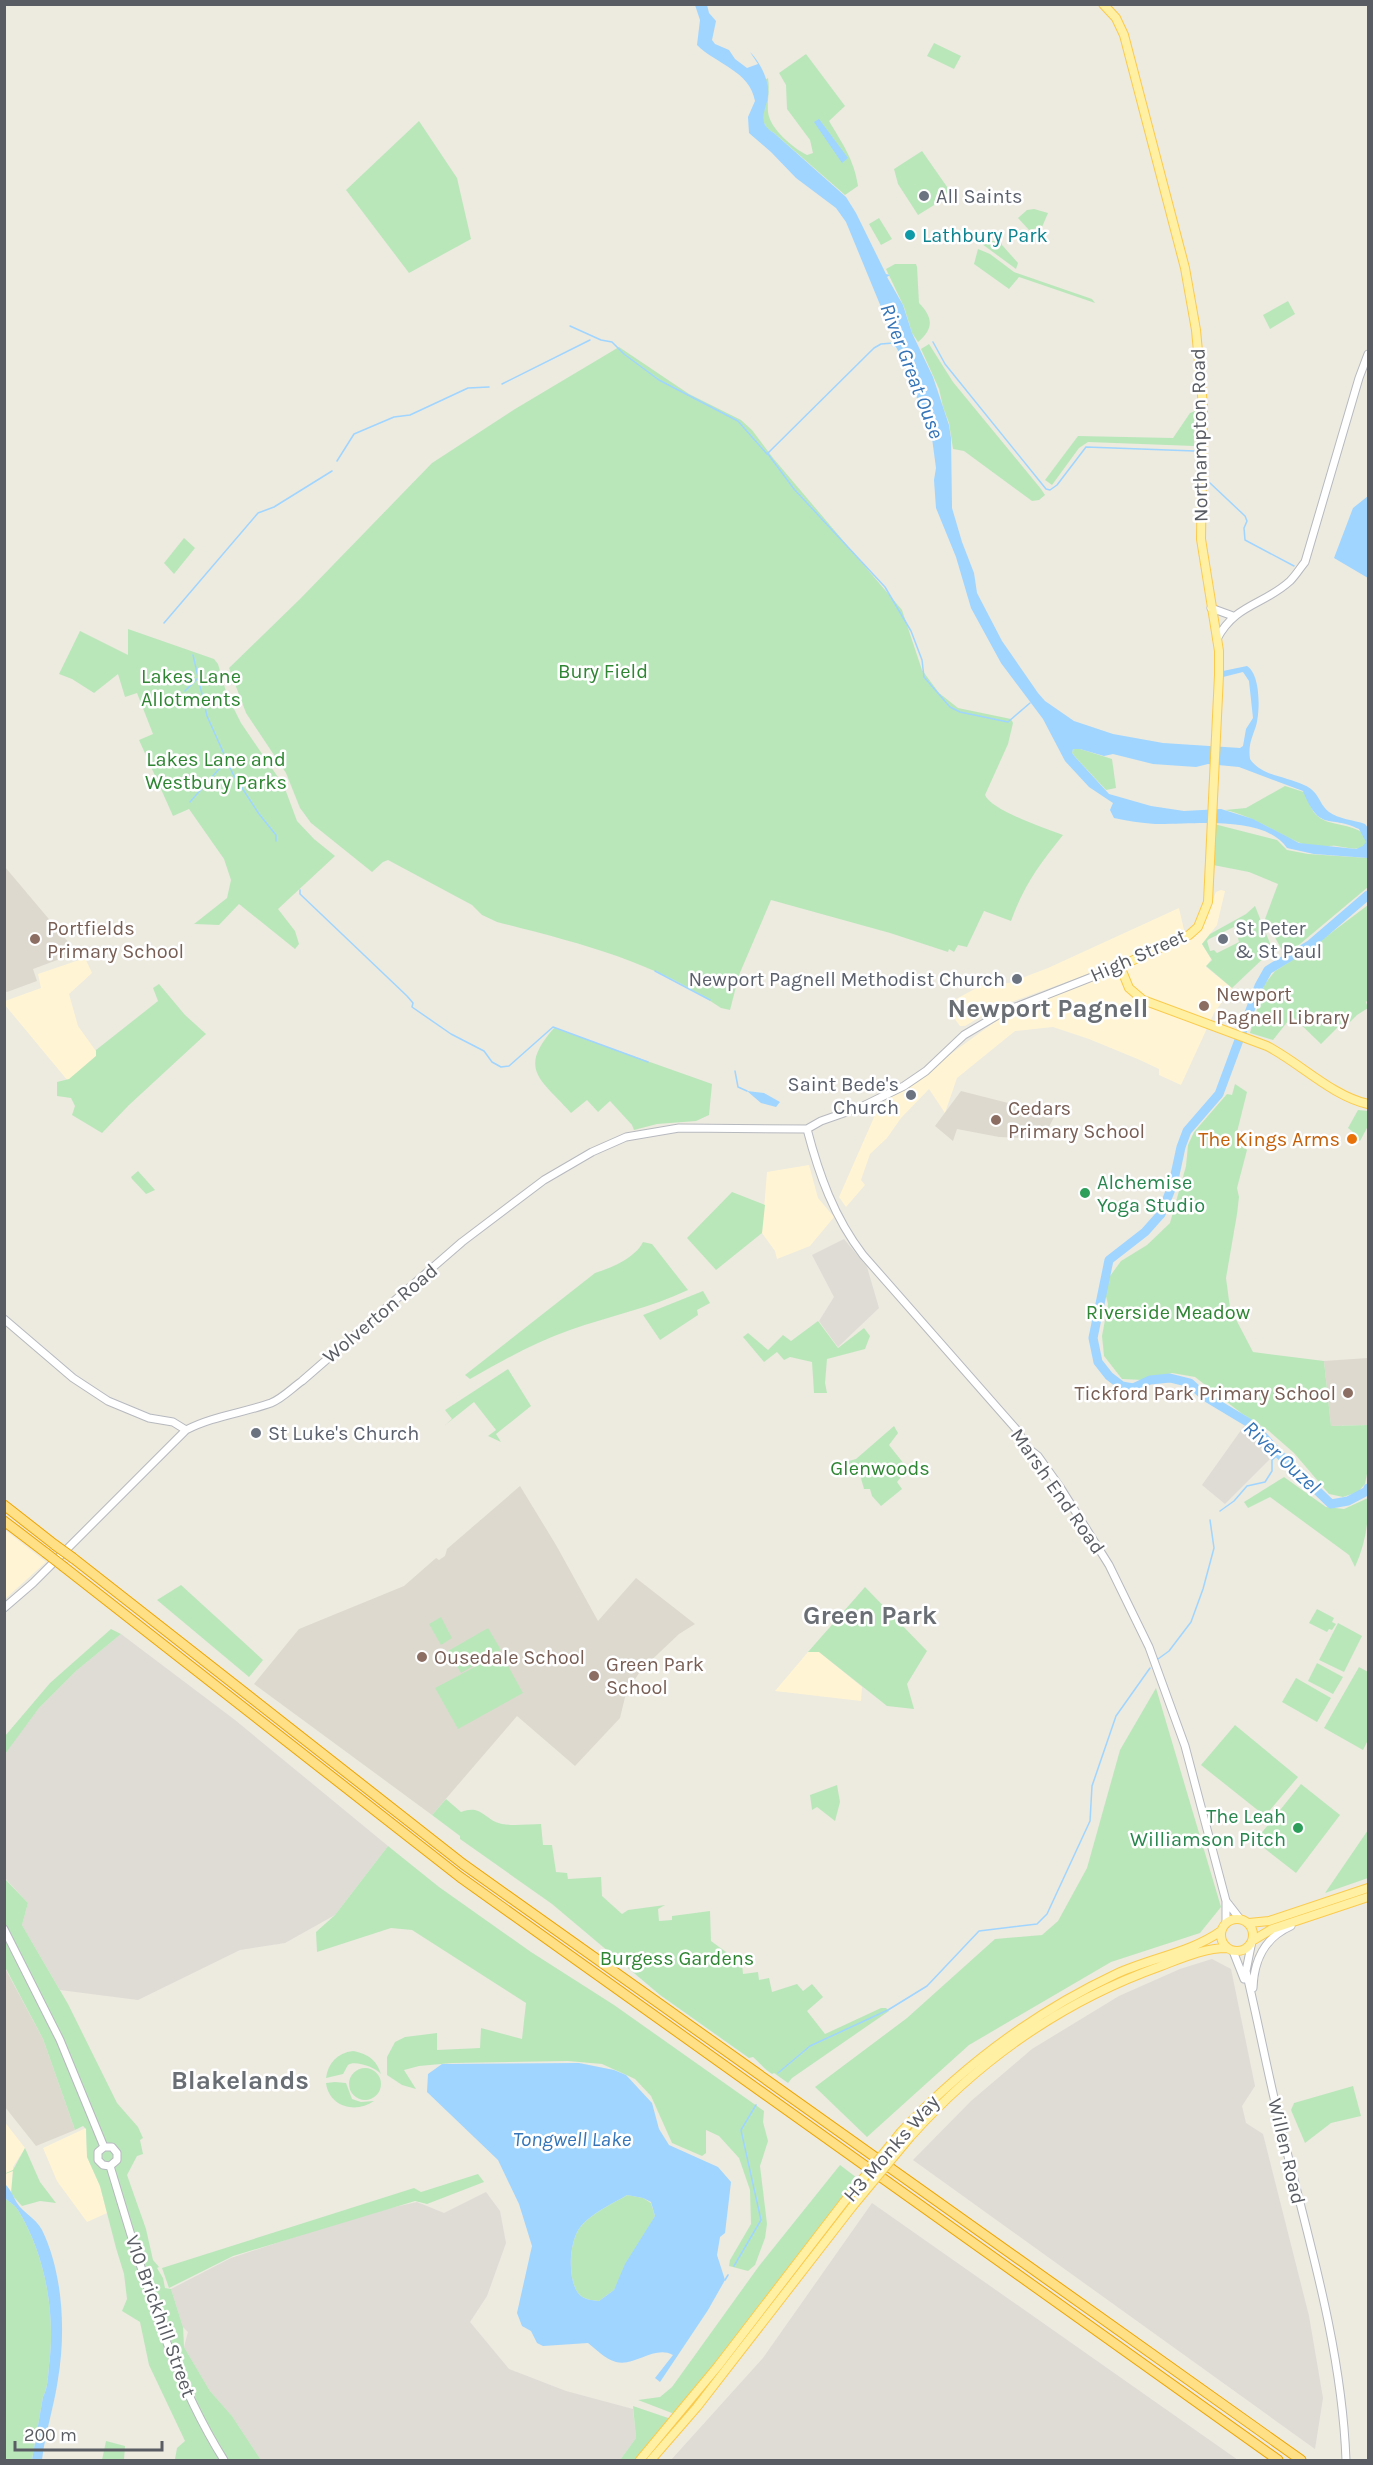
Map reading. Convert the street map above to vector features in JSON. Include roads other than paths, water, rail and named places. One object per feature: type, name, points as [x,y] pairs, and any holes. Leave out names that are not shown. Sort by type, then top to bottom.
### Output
[{"type":"highway","points":[[4,1499],[33,1527]]},
{"type":"highway","points":[[4,1505],[463,1864],[1301,2460]]},
{"type":"highway","points":[[4,1522],[460,1877],[1278,2460]]},
{"type":"main road","name":"Northampton Road","points":[[1103,4],[1116,18],[1124,35],[1185,268],[1195,321],[1203,406],[1202,539],[1219,651],[1214,804]]},
{"type":"main road","name":"High Street","points":[[1120,966],[1176,942],[1198,927],[1208,902],[1214,804]]},
{"type":"main road","points":[[1120,966],[1129,988],[1143,1000],[1267,1046],[1283,1054],[1327,1084],[1368,1104]]},
{"type":"main road","points":[[1368,1888],[1269,1921],[1226,1922],[1221,1931],[1221,1940],[1230,1949],[1246,1949],[1252,1941],[1272,1929],[1368,1897]]},
{"type":"main road","points":[[1244,1921],[1253,1932],[1252,1941]]},
{"type":"main road","name":"H3 Monks Way","points":[[651,2460],[697,2407],[901,2132],[966,2069],[1039,2015],[1079,1991],[1130,1968],[1205,1941],[1221,1931]]},
{"type":"main road","name":"H3 Monks Way","points":[[640,2460],[848,2204],[972,2075],[1044,2022],[1083,2000],[1133,1976],[1208,1949],[1230,1949]]},
{"type":"street","points":[[1217,639],[1224,625],[1233,616],[1290,581],[1305,562],[1368,354]]},
{"type":"street","points":[[1211,608],[1233,616]]},
{"type":"street","name":"High Street","points":[[807,1129],[904,1086],[926,1071],[964,1035],[1003,1012],[1120,966]]},
{"type":"street","name":"Wolverton Road","points":[[4,1608],[33,1583],[186,1430],[210,1420],[274,1402],[302,1382],[462,1242],[544,1180],[611,1143],[650,1132],[679,1128],[807,1129]]},
{"type":"street","name":"Marsh End Road","points":[[807,1129],[828,1195],[846,1232],[863,1255],[1016,1429],[1029,1449],[1038,1456],[1109,1565],[1149,1647],[1174,1713],[1208,1827],[1226,1901],[1226,1922]]},
{"type":"street","points":[[4,1319],[73,1378],[98,1395],[131,1412],[172,1422],[186,1430]]},
{"type":"street","name":"Marsh End Road","points":[[1226,1901],[1244,1921]]},
{"type":"street","points":[[1252,1997],[1255,1968],[1268,1941],[1277,1932],[1313,1915]]},
{"type":"street","points":[[4,1929],[60,2040],[104,2147]]},
{"type":"street","name":"Willen Road","points":[[1252,1941],[1246,1971],[1336,2361],[1345,2429],[1346,2460]]},
{"type":"street","name":"Willen Road","points":[[1230,1949],[1242,1972],[1336,2361]]},
{"type":"street","points":[[104,2147],[112,2147],[117,2153],[117,2160],[110,2166],[102,2165],[98,2160],[98,2152],[104,2147]]},
{"type":"street","name":"V10 Brickhill Street","points":[[110,2166],[180,2378],[224,2460]]},
{"type":"water","name":"River Great Ouse","points":[[695,5],[707,5],[709,13],[716,21],[712,40],[715,44],[729,50],[735,59],[747,68],[758,64],[750,52],[754,56],[764,72],[768,90],[765,125],[846,197],[886,274],[890,275],[887,277],[903,305],[912,333],[933,377],[949,425],[952,508],[974,573],[977,593],[1002,641],[1038,693],[1045,701],[1074,721],[1113,734],[1163,743],[1240,748],[1243,746],[1246,729],[1253,718],[1249,681],[1243,672],[1223,677],[1223,671],[1247,666],[1255,677],[1259,703],[1250,746],[1250,759],[1267,772],[1309,788],[1329,812],[1341,818],[1365,824],[1368,828],[1368,858],[1314,854],[1287,848],[1276,837],[1262,830],[1245,826],[1207,823],[1155,824],[1114,818],[1110,810],[1113,803],[1089,787],[1065,761],[1043,719],[1001,663],[971,608],[956,557],[936,508],[934,480],[936,468],[932,438],[901,356],[896,347],[892,346],[891,341],[894,340],[846,222],[836,208],[796,178],[749,133],[748,117],[755,101],[752,91],[739,75],[697,45],[700,20]],"holes":[[[1073,749],[1104,756],[1113,754],[1153,764],[1196,767],[1208,764],[1239,767],[1303,791],[1309,804],[1320,818],[1359,829],[1366,842],[1356,849],[1299,843],[1253,819],[1221,809],[1184,811],[1151,806],[1109,794],[1072,753]]]},
{"type":"water","points":[[819,119],[848,158],[842,163],[814,122]]},
{"type":"water","points":[[1368,496],[1368,578],[1334,558],[1353,508]]},
{"type":"water","points":[[747,1091],[764,1093],[780,1102],[776,1107],[761,1103]]},
{"type":"water","name":"Tongwell Lake","points":[[579,2063],[614,2070],[626,2075],[652,2103],[659,2129],[669,2145],[718,2167],[731,2182],[725,2233],[720,2237],[717,2255],[725,2280],[660,2382],[655,2378],[673,2355],[659,2353],[630,2362],[616,2362],[605,2357],[588,2343],[543,2346],[537,2343],[531,2331],[522,2326],[517,2313],[532,2246],[519,2204],[498,2160],[427,2092],[428,2074],[442,2064]],"holes":[[[627,2195],[651,2202],[655,2216],[625,2264],[614,2290],[599,2301],[582,2297],[574,2286],[571,2269],[572,2249],[577,2232],[591,2217]]]},
{"type":"water","points":[[5,2184],[20,2206],[42,2230],[54,2265],[61,2303],[60,2361],[42,2460],[32,2460],[48,2378],[51,2346],[49,2305],[42,2265],[35,2245],[18,2210],[5,2198]]},
{"type":"waterway","name":"River Great Ouse","points":[[570,326],[601,340],[612,342],[659,380],[738,421],[767,454],[874,348],[881,344],[893,343]]},
{"type":"waterway","points":[[502,384],[590,340]]},
{"type":"waterway","points":[[933,342],[945,364],[1046,489],[1050,490],[1057,485],[1086,447],[1195,451]]},
{"type":"waterway","points":[[337,461],[354,434],[394,417],[410,415],[468,388],[489,387]]},
{"type":"waterway","points":[[768,454],[794,489],[885,587],[911,631],[922,660],[924,677],[950,707],[960,712],[1008,722],[1030,703]]},
{"type":"waterway","points":[[164,623],[258,513],[274,507],[332,471]]},
{"type":"waterway","points":[[1210,483],[1245,516],[1247,521],[1244,528],[1245,540],[1294,566]]},
{"type":"waterway","points":[[193,655],[207,716],[233,774],[276,835],[276,841]]},
{"type":"waterway","points":[[185,691],[199,677]]},
{"type":"waterway","points":[[190,802],[227,760]]},
{"type":"waterway","points":[[300,890],[300,894],[407,996],[413,1003],[412,1007],[451,1034],[484,1051],[492,1062],[501,1067],[509,1066],[553,1027],[648,1062]]},
{"type":"waterway","name":"River Ouzel","points":[[1368,895],[1311,944],[1268,970],[1259,986],[1219,1094],[1187,1131],[1173,1184],[1161,1214],[1145,1232],[1109,1260],[1093,1338],[1098,1362],[1109,1376],[1122,1386],[1133,1388],[1150,1380],[1170,1378],[1190,1383],[1204,1396],[1254,1426],[1279,1454],[1331,1504],[1348,1501],[1367,1491],[1368,1488]]},
{"type":"waterway","points":[[655,971],[710,1000]]},
{"type":"waterway","points":[[735,1071],[738,1087],[747,1091]]},
{"type":"waterway","points":[[1220,1511],[1234,1501],[1247,1486],[1265,1482],[1272,1471],[1272,1460],[1279,1454]]},
{"type":"waterway","points":[[1158,1659],[1169,1651],[1191,1622],[1214,1548],[1210,1520]]},
{"type":"waterway","points":[[778,2073],[810,2046],[888,2010],[927,1986],[979,1931],[1037,1924],[1047,1914],[1090,1821],[1092,1786],[1116,1716],[1150,1668]]},
{"type":"waterway","points":[[734,2266],[761,2220],[741,2130],[756,2105]]},
{"type":"waterway","points":[[725,2280],[728,2275]]},
{"type":"place","name":"All Saints","points":[[924,196]]},
{"type":"place","name":"Lathbury Park","points":[[910,235]]},
{"type":"place","name":"Portfields Primary School","points":[[35,939]]},
{"type":"place","name":"St Peter & St Paul","points":[[1223,939]]},
{"type":"place","name":"Newport Pagnell Methodist Church","points":[[1017,979]]},
{"type":"place","name":"Newport Pagnell Library","points":[[1204,1006]]},
{"type":"place","name":"Saint Bede's Church","points":[[911,1095]]},
{"type":"place","name":"Cedars Primary School","points":[[996,1120]]},
{"type":"place","name":"The Kings Arms","points":[[1352,1139]]},
{"type":"place","name":"Alchemise Yoga Studio","points":[[1085,1193]]},
{"type":"place","name":"Tickford Park Primary School","points":[[1348,1393]]},
{"type":"place","name":"St Luke's Church","points":[[256,1433]]},
{"type":"place","name":"Ousedale School","points":[[422,1657]]},
{"type":"place","name":"Green Park School","points":[[594,1676]]},
{"type":"place","name":"The Leah Williamson Pitch","points":[[1298,1828]]},
{"type":"district","name":"Newport Pagnell","points":[[1048,1008]]},
{"type":"district","name":"Green Park","points":[[870,1615]]},
{"type":"district","name":"Blakelands","points":[[240,2080]]},
{"type":"park label","name":"Bury Field","points":[[603,671]]},
{"type":"park label","name":"Lakes Lane Allotments","points":[[191,688]]},
{"type":"park label","name":"Lakes Lane and Westbury Parks","points":[[216,770]]},
{"type":"park label","name":"Riverside Meadow","points":[[1168,1312]]},
{"type":"park label","name":"Glenwoods","points":[[880,1468]]},
{"type":"park label","name":"Burgess Gardens","points":[[677,1958]]}]
